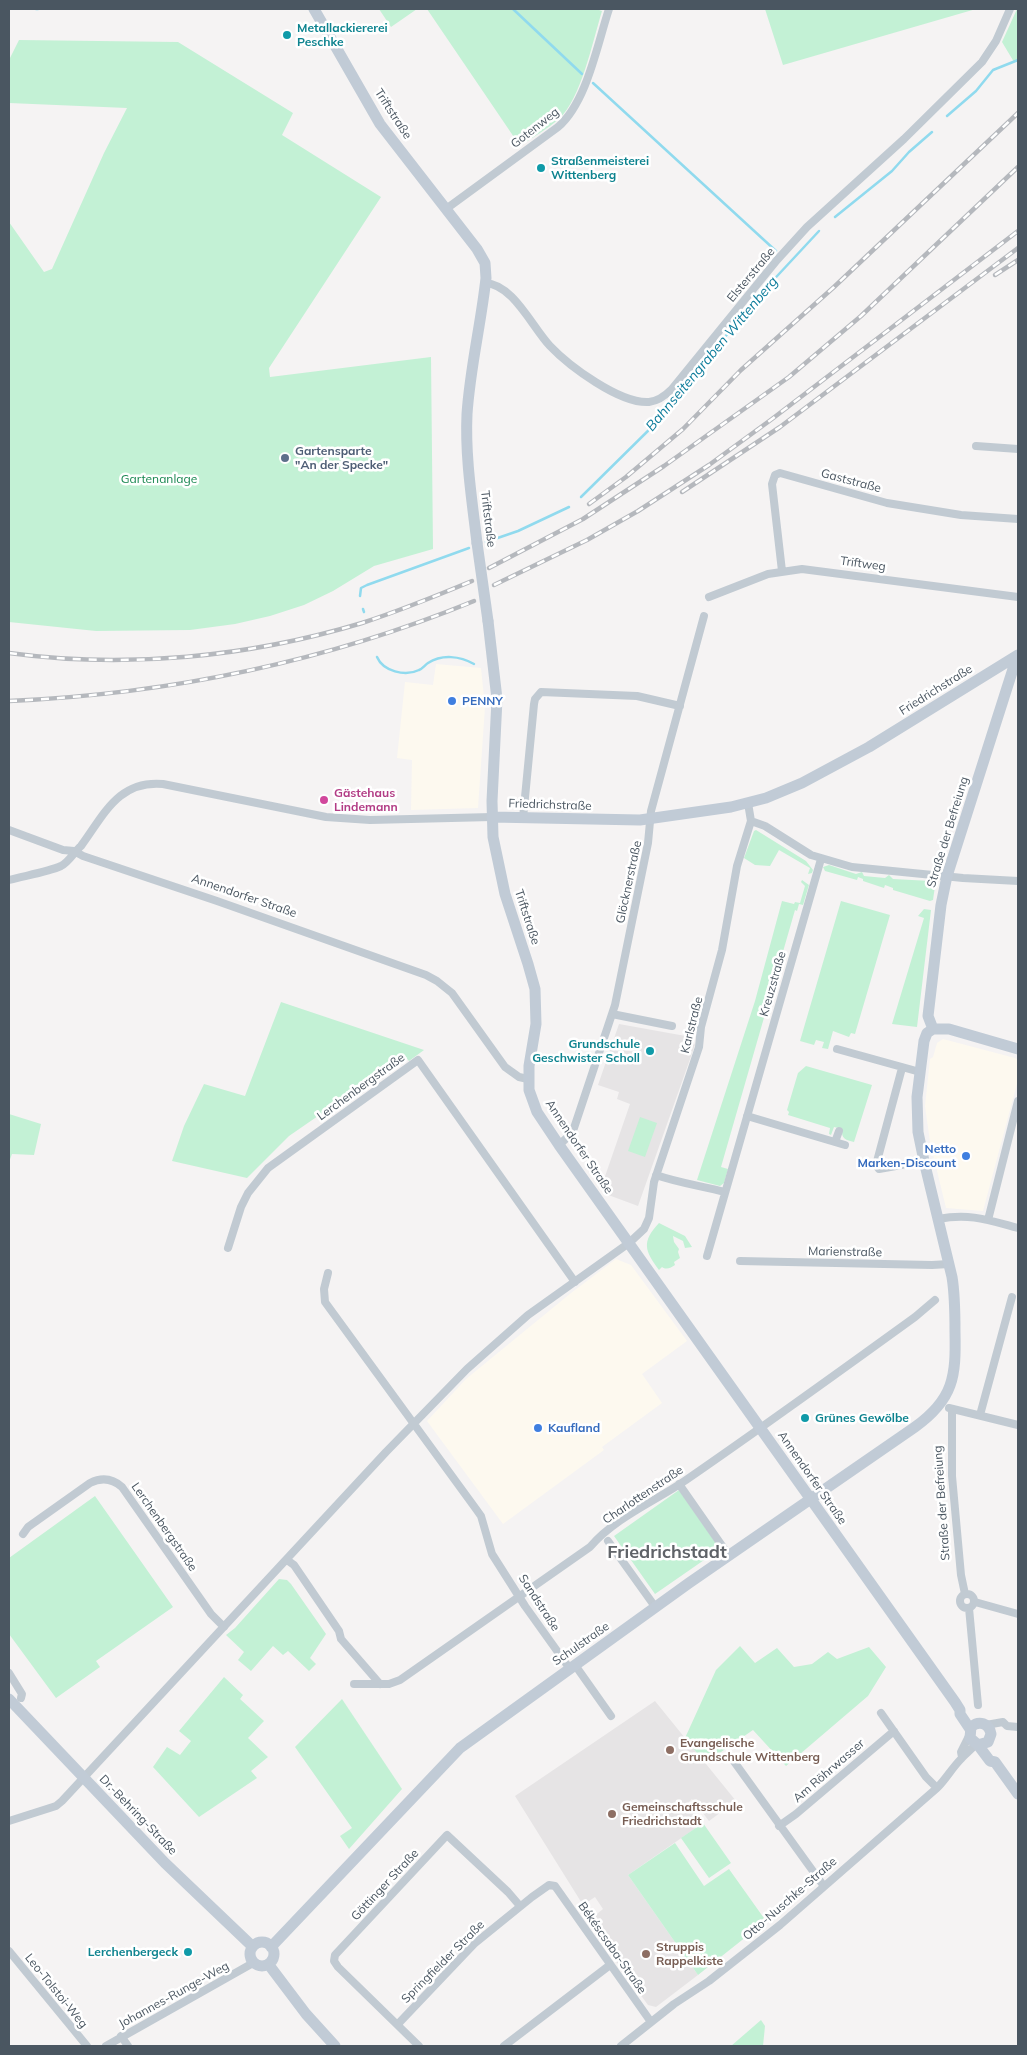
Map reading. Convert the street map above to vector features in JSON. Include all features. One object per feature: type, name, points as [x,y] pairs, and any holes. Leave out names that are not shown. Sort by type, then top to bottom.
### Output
[{"type":"street","name":"Triftstraße","points":[[314,9],[380,124],[484,258],[486,283],[473,359],[467,414],[468,462],[497,699],[492,817],[495,846],[505,894],[535,989],[536,1024],[528,1079]]},
{"type":"street","name":"Gotenweg","points":[[446,209],[558,127],[568,117],[582,94],[609,9]]},
{"type":"street","name":"Elsterstraße","points":[[486,283],[496,285],[506,292],[550,346],[579,370],[626,397],[644,402],[657,399],[672,389],[777,260],[807,228],[910,133],[982,62],[996,41],[1010,9]]},
{"type":"street","points":[[976,446],[1018,449]]},
{"type":"street","name":"Gaststraße","points":[[782,571],[772,484],[775,475],[780,473],[887,503],[961,515],[1018,519]]},
{"type":"street","name":"Triftweg","points":[[709,597],[754,578],[802,568],[1018,597]]},
{"type":"street","name":"Glöcknerstraße","points":[[559,1145],[568,1138],[574,1128],[612,1014],[648,843],[650,819],[704,616]]},
{"type":"street","name":"Friedrichstraße","points":[[9,880],[60,866],[68,861],[118,796],[140,786],[156,783],[326,817],[370,820],[492,817],[625,821],[650,819],[748,803],[792,788],[833,767],[931,710],[1015,657]]},
{"type":"street","name":"Straße der Befreiung","points":[[933,1029],[928,1016],[941,905],[947,876],[1013,669],[1015,657]]},
{"type":"street","points":[[523,818],[534,704],[535,699],[541,692],[637,696],[680,706]]},
{"type":"street","name":"Karlstraße","points":[[629,1243],[641,1232],[649,1218],[656,1175],[698,1048],[701,1027],[722,950],[736,866],[751,821],[748,803]]},
{"type":"street","points":[[751,821],[765,826],[802,850],[821,858],[865,869],[1018,881]]},
{"type":"street","name":"Annendorfer Straße","points":[[9,830],[217,901],[432,978],[445,986],[458,1001],[505,1067],[519,1077],[528,1079],[534,1106],[559,1145],[960,1710],[965,1711],[979,1735],[990,1760],[995,1762],[1018,1794]]},
{"type":"street","name":"Kreuzstraße","points":[[707,1256],[821,858]]},
{"type":"street","points":[[612,1014],[672,1026]]},
{"type":"street","points":[[1018,1049],[949,1029],[933,1029],[926,1036],[920,1072],[917,1113],[924,1161],[949,1264],[955,1298],[956,1363],[951,1385],[941,1403],[952,1409],[1018,1425]]},
{"type":"street","points":[[837,1048],[920,1072]]},
{"type":"street","name":"Lerchenbergstraße","points":[[228,1248],[241,1207],[248,1193],[268,1168],[418,1060],[575,1282]]},
{"type":"street","points":[[902,1068],[876,1165],[880,1169],[924,1161]]},
{"type":"street","points":[[988,1220],[1018,1101]]},
{"type":"street","points":[[747,1116],[845,1145]]},
{"type":"street","points":[[835,1142],[839,1131]]},
{"type":"street","points":[[656,1175],[688,1185],[702,1186],[725,1192]]},
{"type":"street","points":[[938,1219],[965,1216],[1018,1228]]},
{"type":"street","points":[[9,1821],[56,1806],[84,1779],[414,1423],[487,1349],[528,1315],[629,1243]]},
{"type":"street","name":"Marienstraße","points":[[740,1261],[937,1266],[949,1264]]},
{"type":"street","points":[[328,1273],[324,1289],[326,1302],[414,1423]]},
{"type":"street","points":[[980,1415],[1012,1297]]},
{"type":"street","name":"Charlottenstraße","points":[[354,1684],[389,1684],[400,1680],[590,1547],[603,1534],[639,1508],[760,1428],[915,1318],[935,1300]]},
{"type":"street","name":"Schulstraße","points":[[271,1947],[452,1756],[689,1583],[920,1424],[941,1403]]},
{"type":"street","name":"Straße der Befreiung","points":[[952,1409],[952,1476],[961,1575],[965,1594]]},
{"type":"street","name":"Sandstraße","points":[[414,1423],[481,1516],[491,1550],[520,1597],[611,1716]]},
{"type":"street","name":"Lerchenbergstraße","points":[[22,1534],[28,1527],[90,1483],[99,1479],[114,1481],[126,1491],[211,1614],[224,1627]]},
{"type":"street","points":[[678,1484],[725,1550]]},
{"type":"street","points":[[608,1541],[656,1608]]},
{"type":"street","points":[[287,1560],[294,1565],[339,1631],[341,1639],[380,1684]]},
{"type":"street","points":[[978,1705],[972,1605],[972,1595],[965,1594],[961,1596],[960,1603],[962,1607],[972,1605],[1018,1614]]},
{"type":"street","points":[[9,1673],[20,1689],[21,1698]]},
{"type":"street","name":"Dr.-Behring-Straße","points":[[9,1699],[165,1863],[252,1946]]},
{"type":"street","points":[[881,1713],[926,1777],[937,1788]]},
{"type":"street","points":[[979,1735],[1007,1726],[1018,1726]]},
{"type":"street","name":"Am Röhrwasser","points":[[779,1826],[796,1814],[894,1731]]},
{"type":"street","name":"Otto-Nuschke-Straße","points":[[621,2046],[780,1924],[937,1788],[949,1776],[962,1757],[961,1752],[979,1735]]},
{"type":"street","points":[[730,1756],[823,1885]]},
{"type":"street","name":"Göttinger Straße","points":[[398,2024],[338,1967],[334,1961],[335,1955],[447,1835],[508,1892],[520,1906]]},
{"type":"street","name":"Springfielder Straße","points":[[398,2024],[474,1944],[541,1890],[549,1885],[555,1886]]},
{"type":"street","name":"Békéscsaba-Straße","points":[[555,1886],[651,2022]]},
{"type":"street","points":[[262,1942],[271,1947],[274,1956],[268,1965],[260,1967],[253,1963],[249,1955],[252,1946],[262,1942]]},
{"type":"street","name":"Leo-Tolstoi-Weg","points":[[9,1950],[87,2046]]},
{"type":"street","name":"Johannes-Runge-Weg","points":[[106,2046],[253,1963]]},
{"type":"street","points":[[268,1965],[306,2014],[335,2046]]},
{"type":"street","points":[[504,2046],[610,1965]]},
{"type":"street","points":[[398,2024],[419,2046]]},
{"type":"street","points":[[121,2036],[128,2046]]},
{"type":"shaded area","points":[[436,664],[481,668],[485,707],[478,808],[411,810],[412,760],[397,758],[405,682],[433,685]]},
{"type":"shaded area","points":[[619,1024],[691,1037],[695,1045],[638,1206],[603,1193],[601,1188],[630,1104],[617,1099],[619,1092],[598,1085]]},
{"type":"shaded area","points":[[943,1039],[1018,1060],[1018,1080],[983,1211],[946,1208],[930,1142],[925,1106],[930,1059],[933,1057],[937,1043]]},
{"type":"shaded area","points":[[616,1259],[631,1265],[687,1341],[642,1374],[662,1403],[602,1447],[604,1450],[503,1524],[427,1421],[466,1379],[571,1293]]},
{"type":"shaded area","points":[[655,1701],[736,1801],[709,1821],[692,1799],[688,1803],[703,1823],[628,1875],[698,1975],[656,2007],[648,2005],[587,1922],[603,1909],[595,1897],[583,1905],[515,1796]]},
{"type":"green space","points":[[379,9],[417,9],[391,27]]},
{"type":"green space","points":[[427,9],[596,9],[602,11],[580,84],[567,110],[554,123],[520,146]]},
{"type":"green space","points":[[765,9],[976,9],[783,65]]},
{"type":"green space","points":[[1017,9],[1018,61],[1014,62],[1002,42]]},
{"type":"green space","name":"Gartenanlage","points":[[19,40],[178,42],[293,113],[282,135],[381,197],[269,368],[270,377],[431,357],[433,549],[374,566],[333,591],[304,605],[270,616],[235,624],[190,630],[96,631],[9,622],[9,222],[44,272],[52,269],[104,153],[127,108],[9,103],[9,60]]},
{"type":"green space","points":[[756,830],[806,861],[813,870],[812,873],[808,874],[810,868],[779,850],[770,866],[755,865],[744,858]]},
{"type":"green space","points":[[829,865],[856,874],[862,872],[864,876],[885,878],[889,875],[893,879],[931,881],[935,886],[933,900],[930,901],[893,890],[893,888],[885,885],[884,888],[863,881],[863,879],[858,877],[857,880],[825,871],[823,867]]},
{"type":"green space","points":[[802,880],[809,885],[803,905],[799,904],[797,911],[795,910],[721,1167],[728,1169],[724,1183],[720,1186],[697,1180],[755,1001],[782,901],[794,904],[795,902],[800,903],[805,886],[801,882]]},
{"type":"green space","points":[[841,901],[890,915],[855,1034],[851,1033],[849,1037],[833,1031],[828,1049],[822,1048],[824,1042],[816,1040],[814,1045],[800,1041]]},
{"type":"green space","points":[[924,909],[931,910],[917,1027],[892,1024],[924,918],[918,916]]},
{"type":"green space","points":[[281,1002],[424,1050],[409,1061],[405,1056],[289,1136],[247,1178],[172,1161],[184,1126],[204,1084],[245,1096]]},
{"type":"green space","points":[[806,1066],[872,1085],[854,1142],[849,1141],[842,1135],[842,1129],[834,1127],[831,1135],[829,1134],[830,1128],[788,1115],[789,1112],[787,1110],[798,1073]]},
{"type":"green space","points":[[9,1114],[41,1124],[34,1155],[12,1154],[9,1162]]},
{"type":"green space","points":[[640,1117],[657,1123],[645,1157],[628,1151]]},
{"type":"green space","points":[[659,1223],[685,1236],[692,1247],[685,1248],[683,1241],[673,1236],[674,1242],[679,1249],[680,1258],[674,1262],[675,1265],[672,1267],[662,1267],[659,1270],[648,1252],[647,1241]]},
{"type":"green space","points":[[679,1490],[720,1549],[655,1594],[614,1536]]},
{"type":"green space","points":[[95,1496],[173,1607],[96,1661],[100,1667],[56,1698],[9,1634],[9,1558]]},
{"type":"green space","points":[[279,1579],[287,1580],[291,1584],[326,1634],[310,1658],[316,1664],[309,1671],[288,1651],[283,1655],[273,1646],[251,1671],[238,1660],[244,1652],[226,1635],[235,1628]]},
{"type":"green space","points":[[740,1646],[755,1663],[777,1648],[794,1667],[812,1664],[828,1652],[837,1659],[869,1647],[886,1667],[868,1696],[786,1766],[753,1730],[705,1763],[685,1738],[716,1670]]},
{"type":"green space","points":[[224,1677],[243,1695],[240,1699],[264,1721],[248,1738],[268,1757],[251,1771],[257,1778],[199,1817],[153,1767],[167,1747],[180,1755],[191,1741],[179,1731]]},
{"type":"green space","points":[[342,1699],[402,1789],[349,1849],[340,1836],[352,1828],[295,1747]]},
{"type":"green space","points":[[703,1823],[731,1863],[709,1878],[681,1838]]},
{"type":"green space","points":[[675,1843],[704,1886],[729,1869],[766,1921],[698,1975],[628,1875]]},
{"type":"green space","points":[[761,2020],[765,2026],[763,2046],[731,2046]]},
{"type":"waterway","points":[[513,9],[582,74]]},
{"type":"waterway","name":"Bahnseitengraben Wittenberg","points":[[947,116],[976,91],[993,70],[1018,60]]},
{"type":"waterway","points":[[593,83],[776,251]]},
{"type":"waterway","name":"Bahnseitengraben Wittenberg","points":[[835,217],[892,171],[909,152],[932,132]]},
{"type":"waterway","name":"Bahnseitengraben Wittenberg","points":[[581,497],[659,420],[752,303],[819,231]]},
{"type":"waterway","name":"Bahnseitengraben Wittenberg","points":[[486,542],[518,531],[569,507]]},
{"type":"waterway","name":"Bahnseitengraben Wittenberg","points":[[360,596],[361,588],[367,585],[469,548]]},
{"type":"waterway","name":"Bahnseitengraben Wittenberg","points":[[377,657],[384,666],[401,673],[413,672],[433,660],[445,657],[463,659],[474,664]]},
{"type":"railway","points":[[589,504],[626,477],[683,429],[741,370],[834,287],[1018,113]]},
{"type":"railway","points":[[489,568],[583,519],[664,466],[789,377],[861,316],[1018,167]]},
{"type":"railway","points":[[494,585],[587,540],[638,511],[709,465],[1018,231]]},
{"type":"railway","points":[[682,492],[780,427],[1018,248]]},
{"type":"railway","points":[[995,275],[1018,260]]},
{"type":"railway","points":[[9,653],[53,658],[142,660],[232,652],[319,635],[362,623],[472,581]]},
{"type":"railway","points":[[9,701],[128,691],[246,671],[304,658],[361,641],[418,623],[474,601]]},
{"type":"place","name":"Metallackiererei Peschke","points":[[287,35]]},
{"type":"place","name":"Straßenmeisterei Wittenberg","points":[[541,168]]},
{"type":"place","name":"Gartensparte \"An der Specke\"","points":[[285,458]]},
{"type":"place","name":"PENNY","points":[[452,701]]},
{"type":"place","name":"Gästehaus Lindemann","points":[[324,800]]},
{"type":"place","name":"Grundschule Geschwister Scholl","points":[[650,1051]]},
{"type":"place","name":"Netto Marken-Discount","points":[[966,1156]]},
{"type":"place","name":"Grünes Gewölbe","points":[[805,1418]]},
{"type":"place","name":"Kaufland","points":[[538,1428]]},
{"type":"place","name":"Evangelische Grundschule Wittenberg","points":[[670,1750]]},
{"type":"place","name":"Gemeinschaftsschule Friedrichstadt","points":[[612,1814]]},
{"type":"place","name":"Lerchenbergeck","points":[[188,1952]]},
{"type":"place","name":"Struppis Rappelkiste","points":[[646,1954]]},
{"type":"district","name":"Friedrichstadt","points":[[667,1553]]}]
